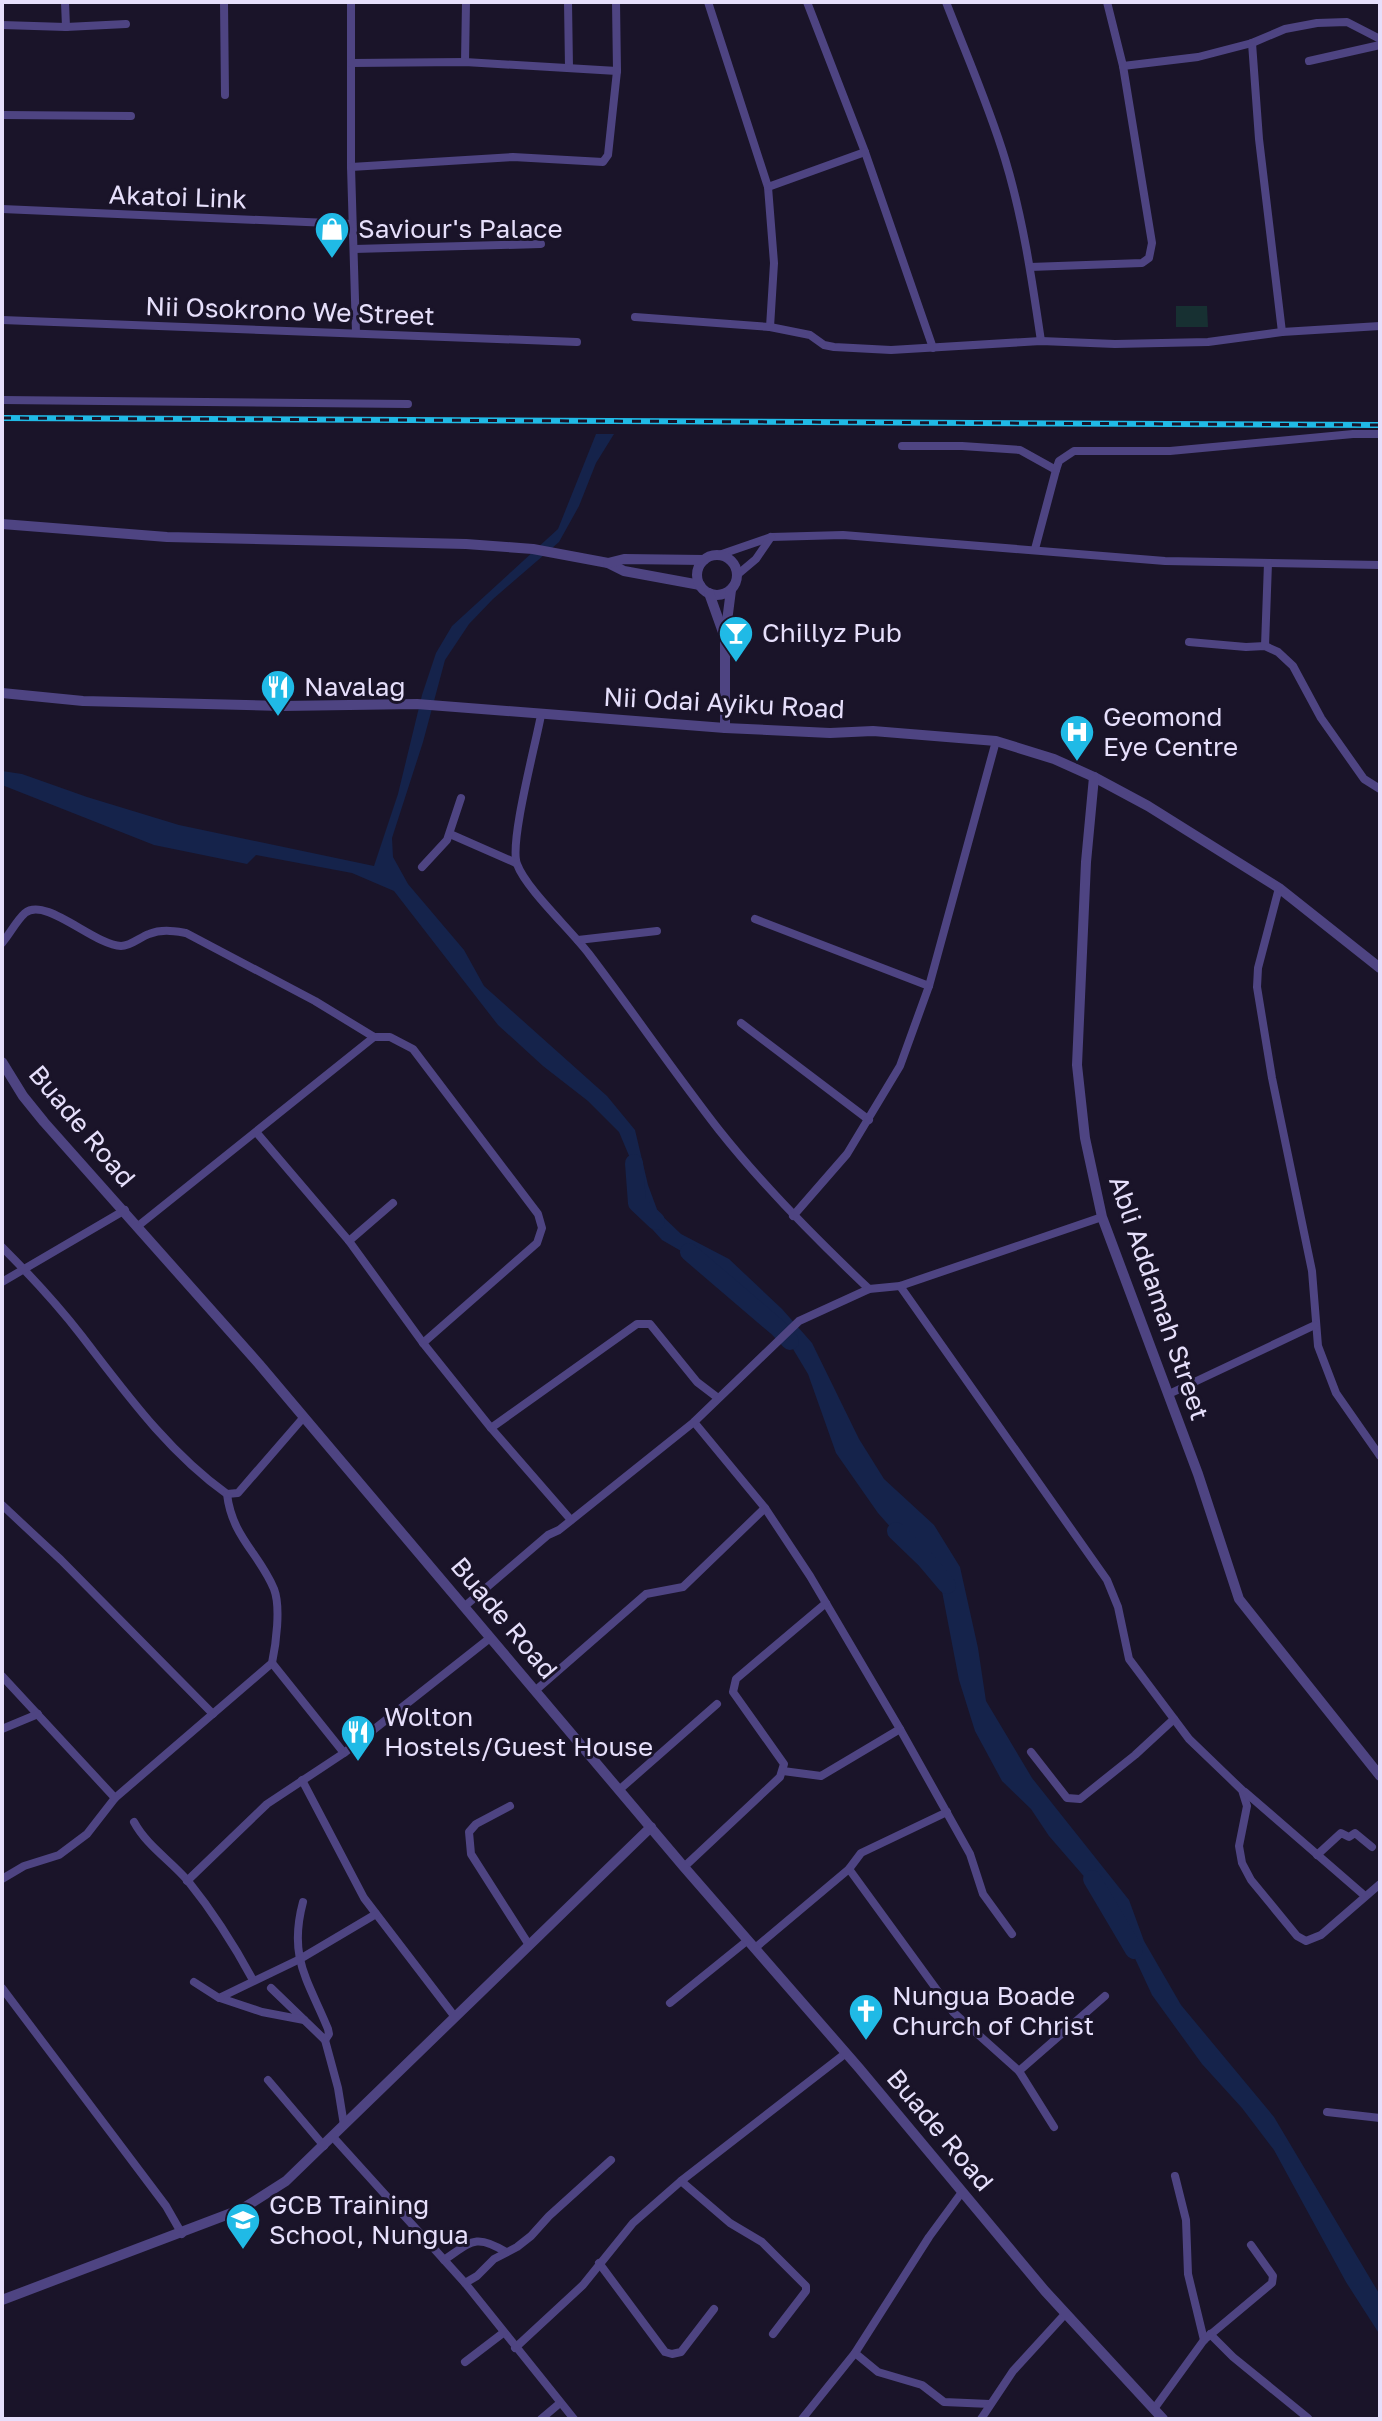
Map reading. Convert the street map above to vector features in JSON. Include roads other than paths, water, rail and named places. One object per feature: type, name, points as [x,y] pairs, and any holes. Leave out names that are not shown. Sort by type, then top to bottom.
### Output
[{"type":"street","points":[[65,2],[66,27]]},
{"type":"street","points":[[224,2],[225,95]]},
{"type":"street","points":[[351,2],[351,167],[356,333]]},
{"type":"street","points":[[465,62],[466,2]]},
{"type":"street","points":[[568,2],[569,68]]},
{"type":"street","points":[[351,167],[513,157],[603,162],[608,155],[617,71],[616,2]]},
{"type":"street","points":[[708,2],[768,187],[774,263],[770,327]]},
{"type":"street","points":[[807,2],[865,152],[933,348]]},
{"type":"street","points":[[946,2],[1004,156],[1030,267],[1041,341]]},
{"type":"street","points":[[1030,267],[1142,263],[1149,258],[1152,243],[1123,66],[1107,2]]},
{"type":"street","points":[[1123,66],[1188,60],[1252,43],[1285,29],[1317,23],[1347,22],[1380,39]]},
{"type":"street","points":[[2,25],[66,27],[126,24]]},
{"type":"street","points":[[1252,43],[1259,139],[1282,332]]},
{"type":"street","points":[[1309,61],[1380,45]]},
{"type":"street","points":[[351,63],[465,62],[617,71]]},
{"type":"street","points":[[2,115],[131,116]]},
{"type":"street","points":[[768,187],[865,152]]},
{"type":"street","name":"Akatoi Link","points":[[2,209],[352,224]]},
{"type":"street","points":[[354,249],[541,244]]},
{"type":"street","points":[[635,317],[770,327],[810,335],[824,345],[834,347],[891,350],[1041,341],[1115,344],[1208,342],[1282,332],[1380,326]]},
{"type":"street","name":"Nii Osokrono We Street","points":[[2,320],[577,342]]},
{"type":"street","points":[[2,400],[408,404]]},
{"type":"street","points":[[1035,549],[1059,461],[1074,451],[1170,451],[1380,434]]},
{"type":"street","points":[[902,446],[1020,450],[1056,470]]},
{"type":"street","points":[[2,524],[167,537],[466,544],[533,549],[700,585],[709,593],[725,637]]},
{"type":"street","points":[[608,563],[624,559],[704,560],[771,537],[843,535],[1165,561],[1380,565]]},
{"type":"street","points":[[725,728],[725,637],[731,590],[737,575],[756,559],[771,537]]},
{"type":"street","points":[[719,555],[732,561],[737,575]]},
{"type":"street","points":[[700,585],[698,572],[704,560]]},
{"type":"street","points":[[1265,646],[1268,563]]},
{"type":"street","points":[[709,593],[721,595],[731,590]]},
{"type":"street","points":[[1189,642],[1265,646],[1278,652],[1293,666],[1321,718],[1364,779],[1380,789]]},
{"type":"street","name":"Nii Odai Ayiku Road","points":[[2,693],[145,703],[282,706],[417,704],[725,728],[830,733],[873,731],[996,741],[1054,759],[1148,806],[1279,888],[1380,968]]},
{"type":"street","points":[[541,715],[516,834],[516,863],[526,880],[578,940],[720,1131],[793,1216],[869,1289]]},
{"type":"street","points":[[793,1216],[847,1154],[900,1066],[929,986],[996,741]]},
{"type":"street","name":"Abli Addamah Street","points":[[1094,777],[1086,862],[1077,1065],[1085,1138],[1102,1217],[1169,1394],[1239,1599],[1380,1776]]},
{"type":"street","points":[[422,867],[450,834],[461,798]]},
{"type":"street","points":[[450,834],[516,863]]},
{"type":"street","points":[[1279,888],[1258,968],[1257,987],[1272,1078],[1312,1271],[1318,1346],[1336,1393],[1378,1449]]},
{"type":"street","points":[[2,943],[25,913],[34,908],[44,909],[112,945],[125,946],[149,934],[167,930],[186,933],[315,1001],[374,1037],[390,1037],[413,1049],[538,1214],[542,1228],[537,1243],[423,1343]]},
{"type":"street","points":[[755,919],[929,986]]},
{"type":"street","points":[[578,940],[657,931]]},
{"type":"street","points":[[741,1023],[869,1120]]},
{"type":"street","points":[[138,1226],[374,1037]]},
{"type":"street","name":"Buade Road","points":[[2,1062],[44,1122],[259,1364],[962,2192],[1163,2419]]},
{"type":"street","points":[[257,1133],[349,1241],[423,1343],[491,1428],[571,1520]]},
{"type":"street","points":[[349,1241],[393,1203]]},
{"type":"street","points":[[2,1282],[125,1210]]},
{"type":"street","points":[[465,1606],[540,1541],[694,1422],[799,1321],[869,1289],[900,1286],[1102,1217]]},
{"type":"street","points":[[2,1247],[79,1332],[137,1410],[227,1494],[238,1493],[303,1418]]},
{"type":"street","points":[[900,1286],[1107,1580],[1118,1607],[1129,1659],[1189,1739],[1242,1790],[1365,1896]]},
{"type":"street","points":[[491,1428],[637,1324],[644,1323],[650,1324],[697,1382],[718,1398]]},
{"type":"street","points":[[1169,1394],[1315,1325]]},
{"type":"street","points":[[694,1422],[765,1508],[826,1603],[970,1854],[978,1884],[1012,1934]]},
{"type":"street","points":[[2,1879],[24,1866],[59,1855],[87,1834],[115,1798],[272,1663],[276,1631],[274,1589],[233,1523],[227,1494]]},
{"type":"street","points":[[2,1505],[61,1560],[213,1714]]},
{"type":"street","points":[[536,1690],[646,1594],[683,1587],[765,1508]]},
{"type":"street","points":[[684,1867],[783,1771],[784,1764],[733,1692],[733,1685],[739,1675],[826,1603]]},
{"type":"street","points":[[187,1881],[267,1804],[344,1753],[490,1638]]},
{"type":"street","points":[[272,1663],[344,1753]]},
{"type":"street","points":[[2,1676],[115,1798]]},
{"type":"street","points":[[619,1790],[717,1704]]},
{"type":"street","points":[[2,1729],[38,1714]]},
{"type":"street","points":[[1031,1752],[1067,1798],[1080,1799],[1174,1719]]},
{"type":"street","points":[[783,1771],[821,1776],[900,1729]]},
{"type":"street","points":[[302,1780],[364,1898],[455,2017]]},
{"type":"street","points":[[1242,1790],[1247,1806],[1239,1846],[1242,1863],[1251,1880],[1297,1936],[1306,1941],[1321,1935],[1380,1884]]},
{"type":"street","points":[[510,1806],[476,1824],[469,1832],[469,1843],[471,1854],[529,1945]]},
{"type":"street","points":[[670,2003],[849,1869],[861,1853],[947,1812]]},
{"type":"street","points":[[134,1822],[143,1838],[187,1881],[230,1937],[253,1980]]},
{"type":"street","points":[[2,2300],[242,2209],[286,2181],[651,1827]]},
{"type":"street","points":[[1317,1855],[1341,1833],[1349,1837],[1355,1833],[1372,1847]]},
{"type":"street","points":[[849,1869],[953,2012],[1019,2071],[1054,2127]]},
{"type":"street","points":[[303,1902],[296,1941],[307,1984],[328,2029],[325,2040]]},
{"type":"street","points":[[219,1998],[300,1959],[376,1914]]},
{"type":"street","points":[[194,1982],[219,1998],[262,2012],[305,2020]]},
{"type":"street","points":[[2,1988],[166,2206],[182,2234]]},
{"type":"street","points":[[271,1988],[325,2040],[344,2125]]},
{"type":"street","points":[[1019,2071],[1105,1996]]},
{"type":"street","points":[[515,2348],[583,2285],[633,2223],[681,2181],[846,2053]]},
{"type":"street","points":[[268,2080],[324,2146]]},
{"type":"street","points":[[1327,2112],[1380,2118]]},
{"type":"street","points":[[333,2137],[465,2283],[574,2419]]},
{"type":"street","points":[[465,2283],[531,2236],[611,2160]]},
{"type":"street","points":[[1175,2176],[1186,2220],[1190,2287],[1207,2337],[1308,2418]]},
{"type":"street","points":[[681,2181],[730,2223],[762,2242],[806,2286],[806,2291],[773,2334]]},
{"type":"street","points":[[802,2419],[855,2353],[929,2237],[962,2192]]},
{"type":"street","points":[[444,2260],[468,2243],[488,2241],[506,2252]]},
{"type":"street","points":[[1154,2409],[1207,2337],[1272,2283],[1272,2274],[1251,2245]]},
{"type":"street","points":[[599,2263],[665,2352],[681,2352],[714,2309]]},
{"type":"street","points":[[981,2419],[1013,2371],[1066,2313]]},
{"type":"street","points":[[465,2362],[503,2333]]},
{"type":"street","points":[[855,2353],[878,2372],[922,2385],[944,2402],[990,2404]]},
{"type":"street","points":[[541,2419],[560,2403]]},
{"type":"water","points":[[596,434],[614,434],[596,463],[579,506],[559,542],[493,599],[469,624],[445,660],[392,838],[393,857],[408,884],[464,950],[484,986],[607,1096],[635,1130],[658,1212],[681,1234],[729,1259],[782,1309],[812,1343],[859,1439],[884,1479],[934,1525],[960,1567],[986,1701],[1032,1778],[1129,1900],[1144,1941],[1181,2005],[1274,2117],[1380,2295],[1380,2335],[1346,2282],[1274,2150],[1242,2108],[1202,2064],[1152,1995],[1117,1909],[1101,1896],[1049,1836],[1031,1809],[1002,1781],[975,1731],[959,1680],[941,1586],[927,1556],[901,1539],[878,1513],[836,1453],[808,1374],[767,1315],[733,1281],[662,1240],[643,1219],[630,1158],[619,1132],[588,1101],[498,1025],[394,891],[352,873],[256,855],[247,864],[154,845],[2,785],[2,771],[22,774],[179,825],[374,866],[398,794],[422,695],[436,653],[452,626],[558,529]]},
{"type":"waterway","points":[[634,1163],[637,1203],[656,1221]]},
{"type":"waterway","points":[[689,1252],[790,1341]]},
{"type":"waterway","points":[[896,1531],[947,1585]]},
{"type":"waterway","points":[[1092,1879],[1134,1950]]},
{"type":"railway","points":[[2,418],[1380,425]]},
{"type":"place","name":"Saviour's Palace","points":[[332,260]]},
{"type":"place","name":"Chillyz Pub","points":[[736,664]]},
{"type":"place","name":"Navalag","points":[[278,718]]},
{"type":"place","name":"Geomond Eye Centre","points":[[1077,763]]},
{"type":"place","name":"Wolton Hostels/Guest House","points":[[358,1763]]},
{"type":"place","name":"Nungua Boade Church of Christ","points":[[866,2042]]},
{"type":"place","name":"GCB Training School, Nungua","points":[[243,2251]]}]
